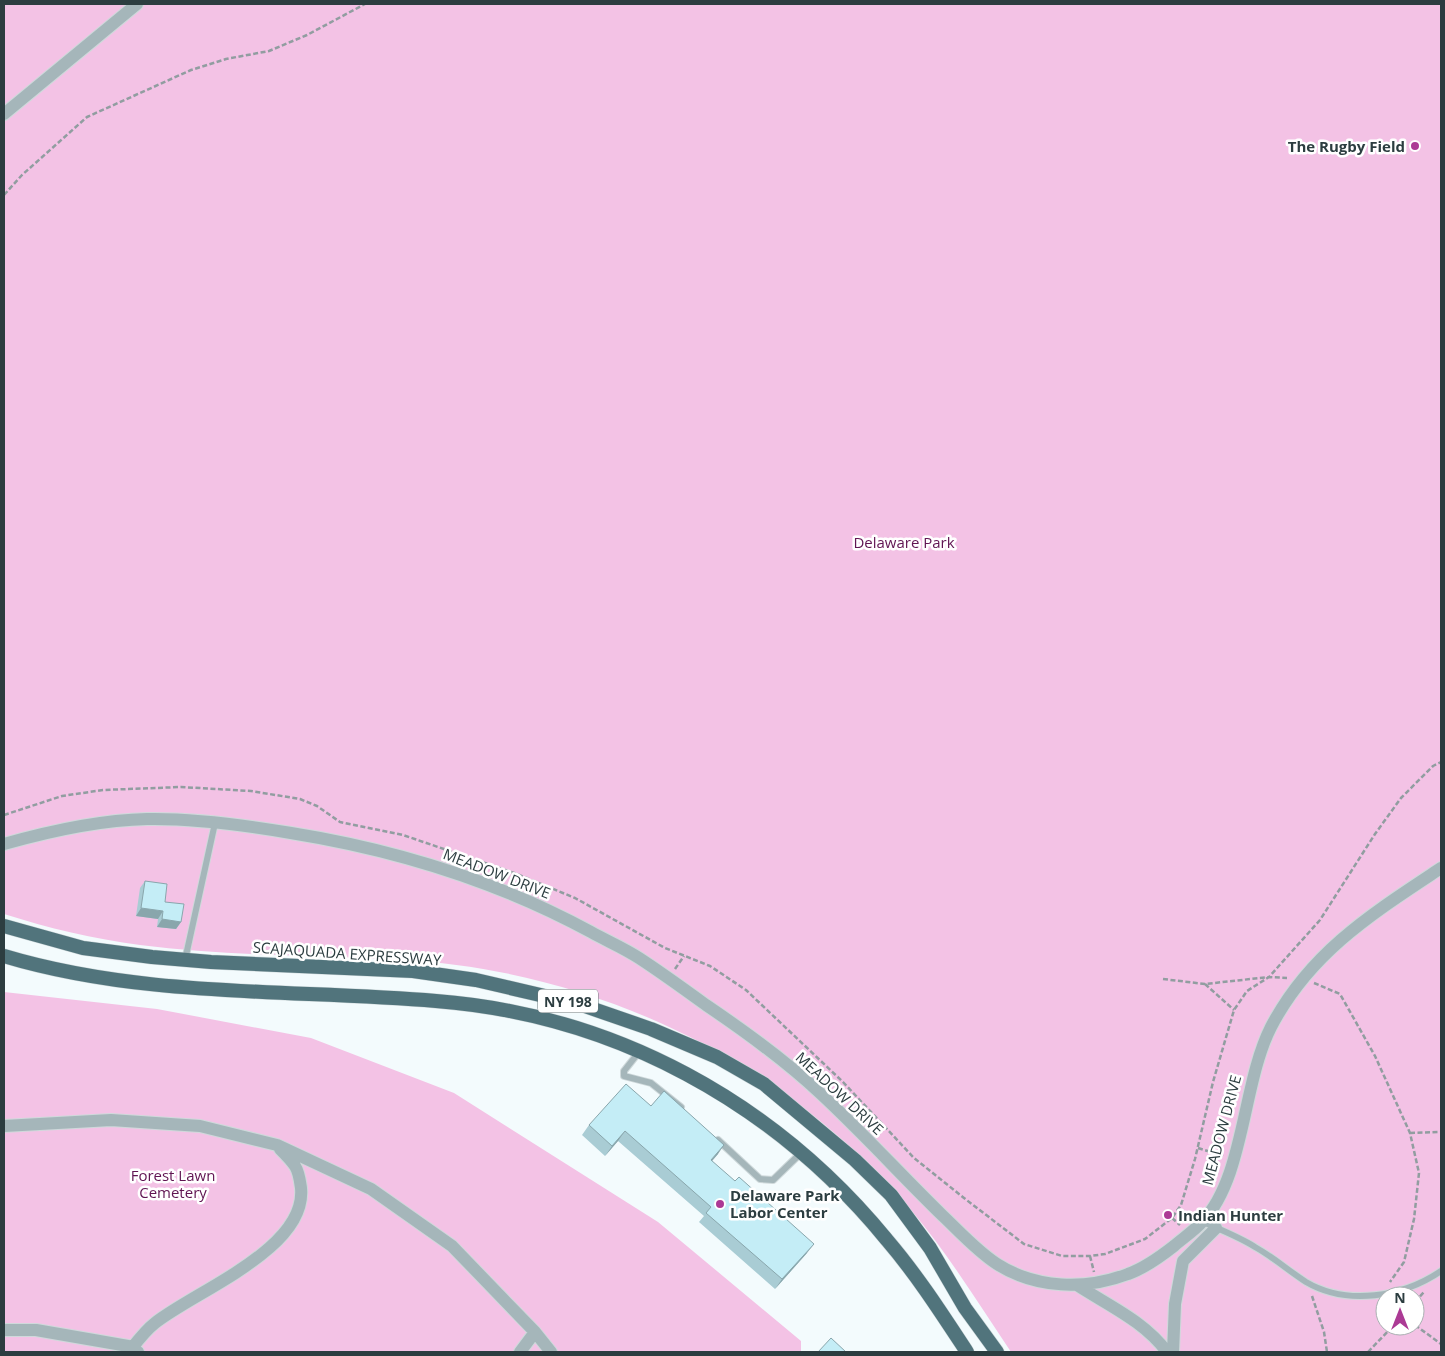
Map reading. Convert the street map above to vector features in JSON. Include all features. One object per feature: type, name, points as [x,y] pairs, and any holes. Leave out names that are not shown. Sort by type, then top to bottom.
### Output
[{"type":"highway","name":"SCAJAQUADA EXPRESSWAY","points":[[4,926],[83,948],[185,960],[413,971],[476,980],[579,1004],[651,1030],[717,1057],[764,1084],[855,1160],[890,1196],[930,1248],[966,1308],[997,1352]]},
{"type":"highway","name":"NY 198","points":[[4,956],[36,966],[125,982],[198,988],[440,1001],[494,1008],[546,1019],[640,1051],[686,1072],[751,1113],[802,1152],[852,1200],[887,1239],[927,1291],[967,1352]]},
{"type":"street","points":[[4,114],[137,4]]},
{"type":"street","name":"MEADOW DRIVE","points":[[4,844],[88,825],[147,819],[215,823],[324,838],[384,850],[508,891],[562,916],[620,947],[700,1000],[780,1058],[821,1094],[920,1194],[994,1262],[1014,1273],[1038,1282],[1077,1285],[1127,1275],[1149,1264],[1204,1222],[1220,1196],[1233,1159],[1258,1056],[1272,1026],[1303,978],[1332,946],[1367,917],[1441,868]]},
{"type":"street","points":[[4,1126],[111,1120],[200,1126],[276,1145],[371,1188],[452,1246],[535,1332],[550,1352]]},
{"type":"street","points":[[4,1330],[36,1330],[128,1346],[135,1350],[143,1334],[156,1322],[235,1273],[268,1249],[290,1227],[300,1207],[300,1183],[296,1167],[276,1145]]},
{"type":"street","points":[[1173,1352],[1175,1304],[1183,1261],[1216,1228]]},
{"type":"street","points":[[1077,1285],[1134,1320],[1155,1336],[1168,1352]]},
{"type":"street","points":[[520,1352],[535,1332]]},
{"type":"lane","points":[[185,960],[215,823]]},
{"type":"lane","points":[[640,1051],[624,1071],[624,1076],[651,1083],[688,1113]]},
{"type":"lane","points":[[710,1132],[760,1179],[773,1180],[802,1152]]},
{"type":"lane","points":[[1204,1222],[1255,1247],[1308,1282],[1335,1294],[1375,1294]]},
{"type":"lane","points":[[1412,1286],[1428,1280],[1441,1271]]},
{"type":"path","points":[[4,195],[22,174],[86,117],[191,70],[226,59],[269,51],[307,35],[365,4]]},
{"type":"path","points":[[4,815],[62,796],[103,790],[182,787],[261,793],[312,802],[340,822],[403,835],[517,874],[575,898],[665,948],[710,966],[746,990],[843,1082],[914,1158],[1024,1244],[1062,1256],[1105,1254],[1145,1239],[1172,1218],[1181,1205],[1198,1148],[1213,1082],[1234,1010],[1247,991],[1269,977],[1320,920],[1400,798],[1433,766],[1441,762]]},
{"type":"path","points":[[1162,979],[1205,984],[1269,977],[1303,978],[1340,994],[1375,1056],[1410,1133],[1419,1172],[1414,1219],[1404,1262],[1388,1286]]},
{"type":"path","points":[[1205,984],[1234,1010]]},
{"type":"path","points":[[1410,1133],[1441,1132]]},
{"type":"path","points":[[1198,1148],[1233,1159]]},
{"type":"path","points":[[1308,1282],[1324,1332],[1328,1352]]},
{"type":"path","points":[[1425,1332],[1441,1344]]},
{"type":"path","points":[[1368,1352],[1383,1336]]},
{"type":"green space","name":"Delaware Park","points":[[4,4],[1441,4],[1441,1352],[1011,1352],[925,1227],[861,1157],[805,1109],[745,1068],[682,1033],[615,1004],[545,982],[474,968],[402,960],[172,949],[106,940],[37,924],[4,914]]},
{"type":"green space","name":"Forest Lawn Cemetery","points":[[4,992],[157,1009],[311,1038],[454,1093],[658,1222],[801,1341],[801,1352],[4,1352]]},
{"type":"building","points":[[145,881],[167,884],[165,902],[184,904],[181,922],[162,919],[163,911],[141,908]]},
{"type":"building","name":"Delaware Park Labor Center","points":[[626,1084],[651,1106],[664,1091],[724,1145],[711,1160],[735,1181],[739,1177],[814,1244],[782,1279],[706,1213],[711,1207],[625,1131],[612,1146],[589,1125]]},
{"type":"building","points":[[831,1338],[846,1352],[818,1352]]},
{"type":"place","name":"The Rugby Field","points":[[1415,146]]},
{"type":"place","name":"Delaware Park Labor Center","points":[[720,1204]]},
{"type":"place","name":"Indian Hunter","points":[[1168,1215]]}]
